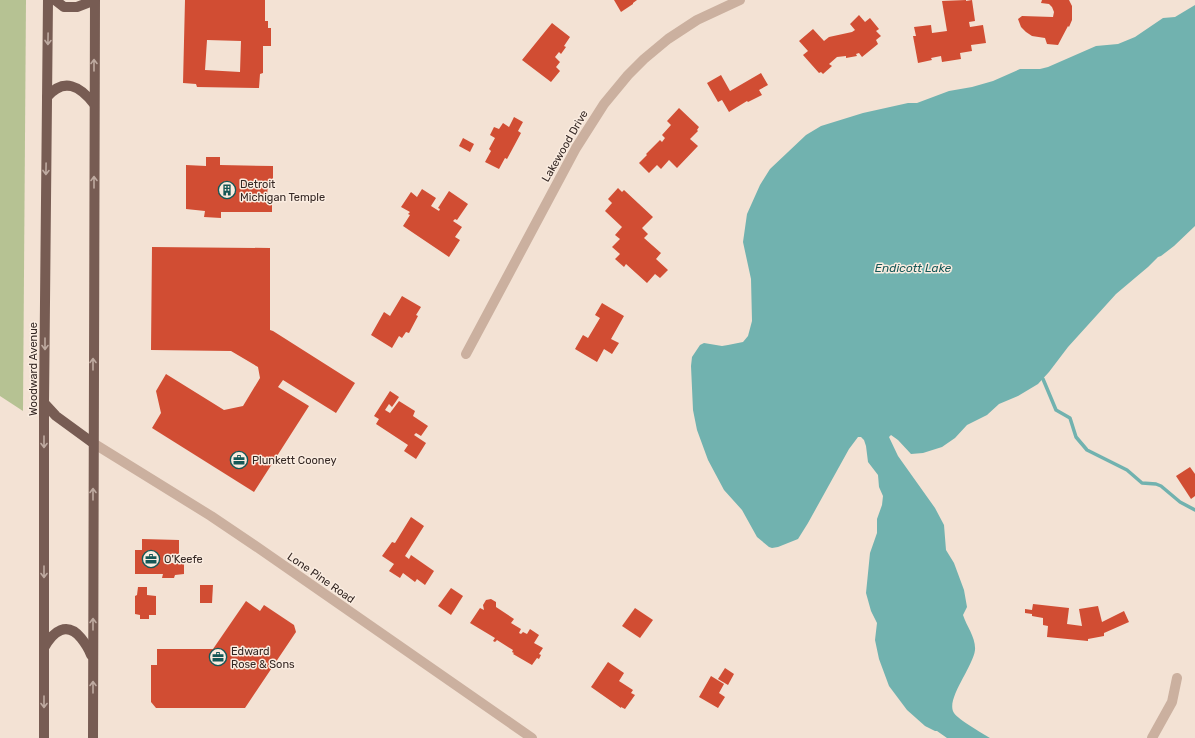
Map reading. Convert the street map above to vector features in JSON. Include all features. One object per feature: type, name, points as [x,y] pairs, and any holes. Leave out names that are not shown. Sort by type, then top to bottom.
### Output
[{"type":"main road","name":"Woodward Avenue","points":[[44,738],[44,403],[48,0]]},
{"type":"main road","points":[[55,0],[64,7],[77,7],[95,0],[93,738]]},
{"type":"main road","points":[[47,97],[61,86],[69,86],[77,88],[88,96],[94,104]]},
{"type":"main road","points":[[44,403],[56,416],[93,443]]},
{"type":"main road","points":[[44,648],[50,637],[54,634],[64,629],[69,630],[75,632],[84,642],[91,652],[93,663]]},
{"type":"street","name":"Lakewood Drive","points":[[466,354],[576,148],[608,98],[644,59],[668,39],[697,20],[740,0]]},
{"type":"street","name":"Lone Pine Road","points":[[93,443],[211,516],[532,738]]},
{"type":"street","points":[[1152,738],[1172,702],[1176,678]]},
{"type":"green space","points":[[0,0],[26,0],[23,411],[0,396]]},
{"type":"water","name":"Endicott Lake","points":[[1195,5],[1195,226],[1174,246],[1158,257],[1116,294],[1068,347],[1038,384],[1018,396],[999,404],[987,415],[967,425],[955,438],[942,447],[923,453],[911,454],[898,440],[891,435],[889,437],[898,456],[935,508],[944,525],[946,550],[954,563],[964,590],[967,607],[963,615],[971,632],[975,646],[970,665],[956,692],[952,707],[954,713],[961,719],[990,738],[947,738],[937,731],[925,726],[907,710],[889,686],[879,659],[875,640],[877,623],[871,611],[866,593],[870,553],[877,533],[877,519],[882,505],[883,496],[879,487],[878,475],[868,462],[864,440],[861,437],[858,437],[849,449],[798,539],[778,547],[769,547],[757,537],[742,510],[724,490],[708,460],[697,430],[693,410],[692,357],[700,345],[704,343],[722,346],[743,342],[748,336],[752,321],[751,279],[743,242],[747,214],[760,185],[770,169],[806,135],[821,126],[863,113],[908,103],[917,103],[949,91],[993,81],[1020,69],[1040,69],[1048,67],[1096,46],[1118,44],[1135,37],[1163,18],[1175,17]]},
{"type":"building","points":[[185,0],[265,0],[265,21],[268,21],[268,28],[271,28],[271,46],[263,46],[263,73],[260,74],[259,88],[197,87],[196,84],[183,83]],"holes":[[[207,40],[241,41],[240,72],[205,70]]]},
{"type":"building","points":[[614,0],[637,0],[621,12]]},
{"type":"building","points":[[972,0],[975,21],[969,22],[970,27],[983,25],[986,43],[971,45],[972,51],[960,53],[961,59],[942,62],[941,56],[931,58],[932,60],[918,63],[913,36],[916,36],[914,27],[931,25],[932,33],[947,31],[942,1]]},
{"type":"building","points":[[1042,0],[1069,0],[1072,6],[1072,20],[1058,45],[1047,44],[1045,38],[1032,36],[1021,27],[1018,19],[1022,16],[1053,17],[1054,12],[1052,7],[1049,4],[1041,3]]},
{"type":"building","points":[[859,15],[865,22],[870,18],[879,29],[876,31],[881,36],[876,40],[878,44],[862,57],[859,53],[856,54],[857,56],[846,58],[846,56],[837,57],[829,64],[832,66],[823,74],[821,72],[819,73],[803,55],[808,51],[799,41],[813,29],[824,41],[829,37],[852,32],[855,30],[850,24]]},
{"type":"building","points":[[552,23],[570,37],[561,54],[559,52],[555,57],[560,62],[556,67],[560,71],[551,82],[522,60]]},
{"type":"building","points":[[761,73],[768,85],[759,90],[762,95],[748,102],[747,101],[729,112],[722,100],[718,102],[707,83],[721,75],[730,91]]},
{"type":"building","points":[[679,108],[699,127],[697,130],[698,131],[690,139],[698,146],[677,168],[669,160],[661,169],[657,165],[649,173],[639,163],[660,140],[662,142],[665,138],[662,135],[671,125],[667,121]]},
{"type":"building","points":[[514,117],[523,122],[518,131],[521,133],[507,159],[505,158],[499,169],[485,162],[491,151],[489,149],[495,138],[490,135],[494,127],[499,129],[503,123],[509,127]]},
{"type":"building","points":[[463,138],[474,144],[470,152],[459,146]]},
{"type":"building","name":"Detroit Michigan Temple","points":[[206,157],[220,157],[220,165],[273,166],[273,182],[268,183],[267,197],[272,197],[272,212],[221,212],[221,218],[204,217],[205,211],[186,209],[186,165],[206,166]]},
{"type":"building","points":[[618,188],[622,192],[624,190],[653,217],[642,228],[648,234],[644,238],[661,253],[656,259],[668,270],[660,278],[655,274],[647,283],[626,264],[624,267],[615,259],[620,254],[612,247],[620,239],[615,235],[622,227],[605,211],[612,203],[608,199]]},
{"type":"building","points":[[422,189],[436,198],[431,206],[439,211],[440,209],[438,208],[449,191],[468,204],[457,220],[455,219],[453,221],[462,227],[455,237],[460,240],[449,257],[403,226],[410,215],[408,214],[410,212],[401,207],[411,192],[417,197]]},
{"type":"building","points":[[152,247],[270,248],[270,330],[355,383],[336,413],[283,380],[278,387],[309,406],[254,492],[152,428],[161,413],[156,391],[166,374],[224,410],[243,406],[260,378],[258,367],[231,351],[151,350]]},
{"type":"building","points":[[402,296],[421,307],[409,333],[406,332],[402,338],[399,336],[392,348],[371,335],[384,312],[390,316]]},
{"type":"building","points":[[602,303],[624,316],[611,339],[619,343],[612,354],[604,349],[597,362],[575,349],[583,335],[588,338],[600,318],[595,315]]},
{"type":"building","points":[[390,391],[399,397],[392,407],[389,404],[385,410],[390,413],[399,401],[415,411],[413,416],[428,426],[421,436],[416,433],[414,435],[426,443],[416,459],[404,451],[408,445],[376,424],[379,419],[374,416]]},
{"type":"building","points":[[1190,467],[1195,474],[1195,496],[1191,499],[1176,476]]},
{"type":"building","points":[[411,517],[424,526],[405,556],[409,559],[411,555],[434,571],[425,585],[417,579],[415,582],[403,573],[400,578],[389,571],[394,564],[382,556],[392,542],[395,543]]},
{"type":"building","name":"O'Keefe","points":[[142,539],[179,540],[179,554],[167,555],[168,563],[184,563],[184,574],[175,575],[174,578],[162,578],[163,574],[135,574],[135,550],[142,550]]},
{"type":"building","points":[[200,585],[213,585],[212,603],[200,603]]},
{"type":"building","points":[[138,587],[147,587],[147,595],[156,596],[156,615],[149,615],[149,619],[140,619],[140,615],[135,614],[135,596],[137,595]]},
{"type":"building","points":[[451,588],[463,596],[451,615],[438,606]]},
{"type":"building","points":[[491,599],[496,602],[496,607],[514,619],[511,623],[521,629],[519,633],[521,634],[523,632],[527,634],[530,629],[539,635],[534,643],[543,648],[539,654],[541,655],[539,659],[537,658],[532,665],[513,654],[513,650],[497,640],[495,642],[493,641],[495,638],[470,623],[480,608],[484,610],[483,605],[486,600]]},
{"type":"building","name":"Edward Rose & Sons","points":[[246,601],[260,611],[264,605],[294,625],[296,632],[245,708],[156,708],[151,702],[151,665],[157,665],[157,649],[213,649]]},
{"type":"building","points":[[1033,604],[1069,608],[1067,624],[1082,626],[1079,609],[1098,606],[1102,622],[1124,611],[1129,622],[1104,633],[1104,636],[1088,639],[1088,641],[1047,637],[1048,626],[1043,625],[1043,618],[1025,613],[1025,609],[1032,610]]},
{"type":"building","points":[[635,608],[653,620],[640,638],[622,626]]},
{"type":"building","points":[[608,662],[624,673],[619,681],[633,690],[631,693],[635,695],[625,709],[621,708],[591,687]]},
{"type":"building","points":[[725,668],[734,674],[728,685],[718,679]]},
{"type":"building","points":[[711,676],[724,684],[719,693],[725,697],[718,708],[699,697]]},
{"type":"waterway","points":[[1043,379],[1056,410],[1070,418],[1076,437],[1087,450],[1127,470],[1142,483],[1161,486],[1180,502],[1195,510]]},
{"type":"place","name":"Detroit Michigan Temple","points":[[227,190]]},
{"type":"place","name":"Plunkett Cooney","points":[[239,460]]},
{"type":"place","name":"O'Keefe","points":[[151,559]]},
{"type":"place","name":"Edward Rose & Sons","points":[[218,657]]}]
